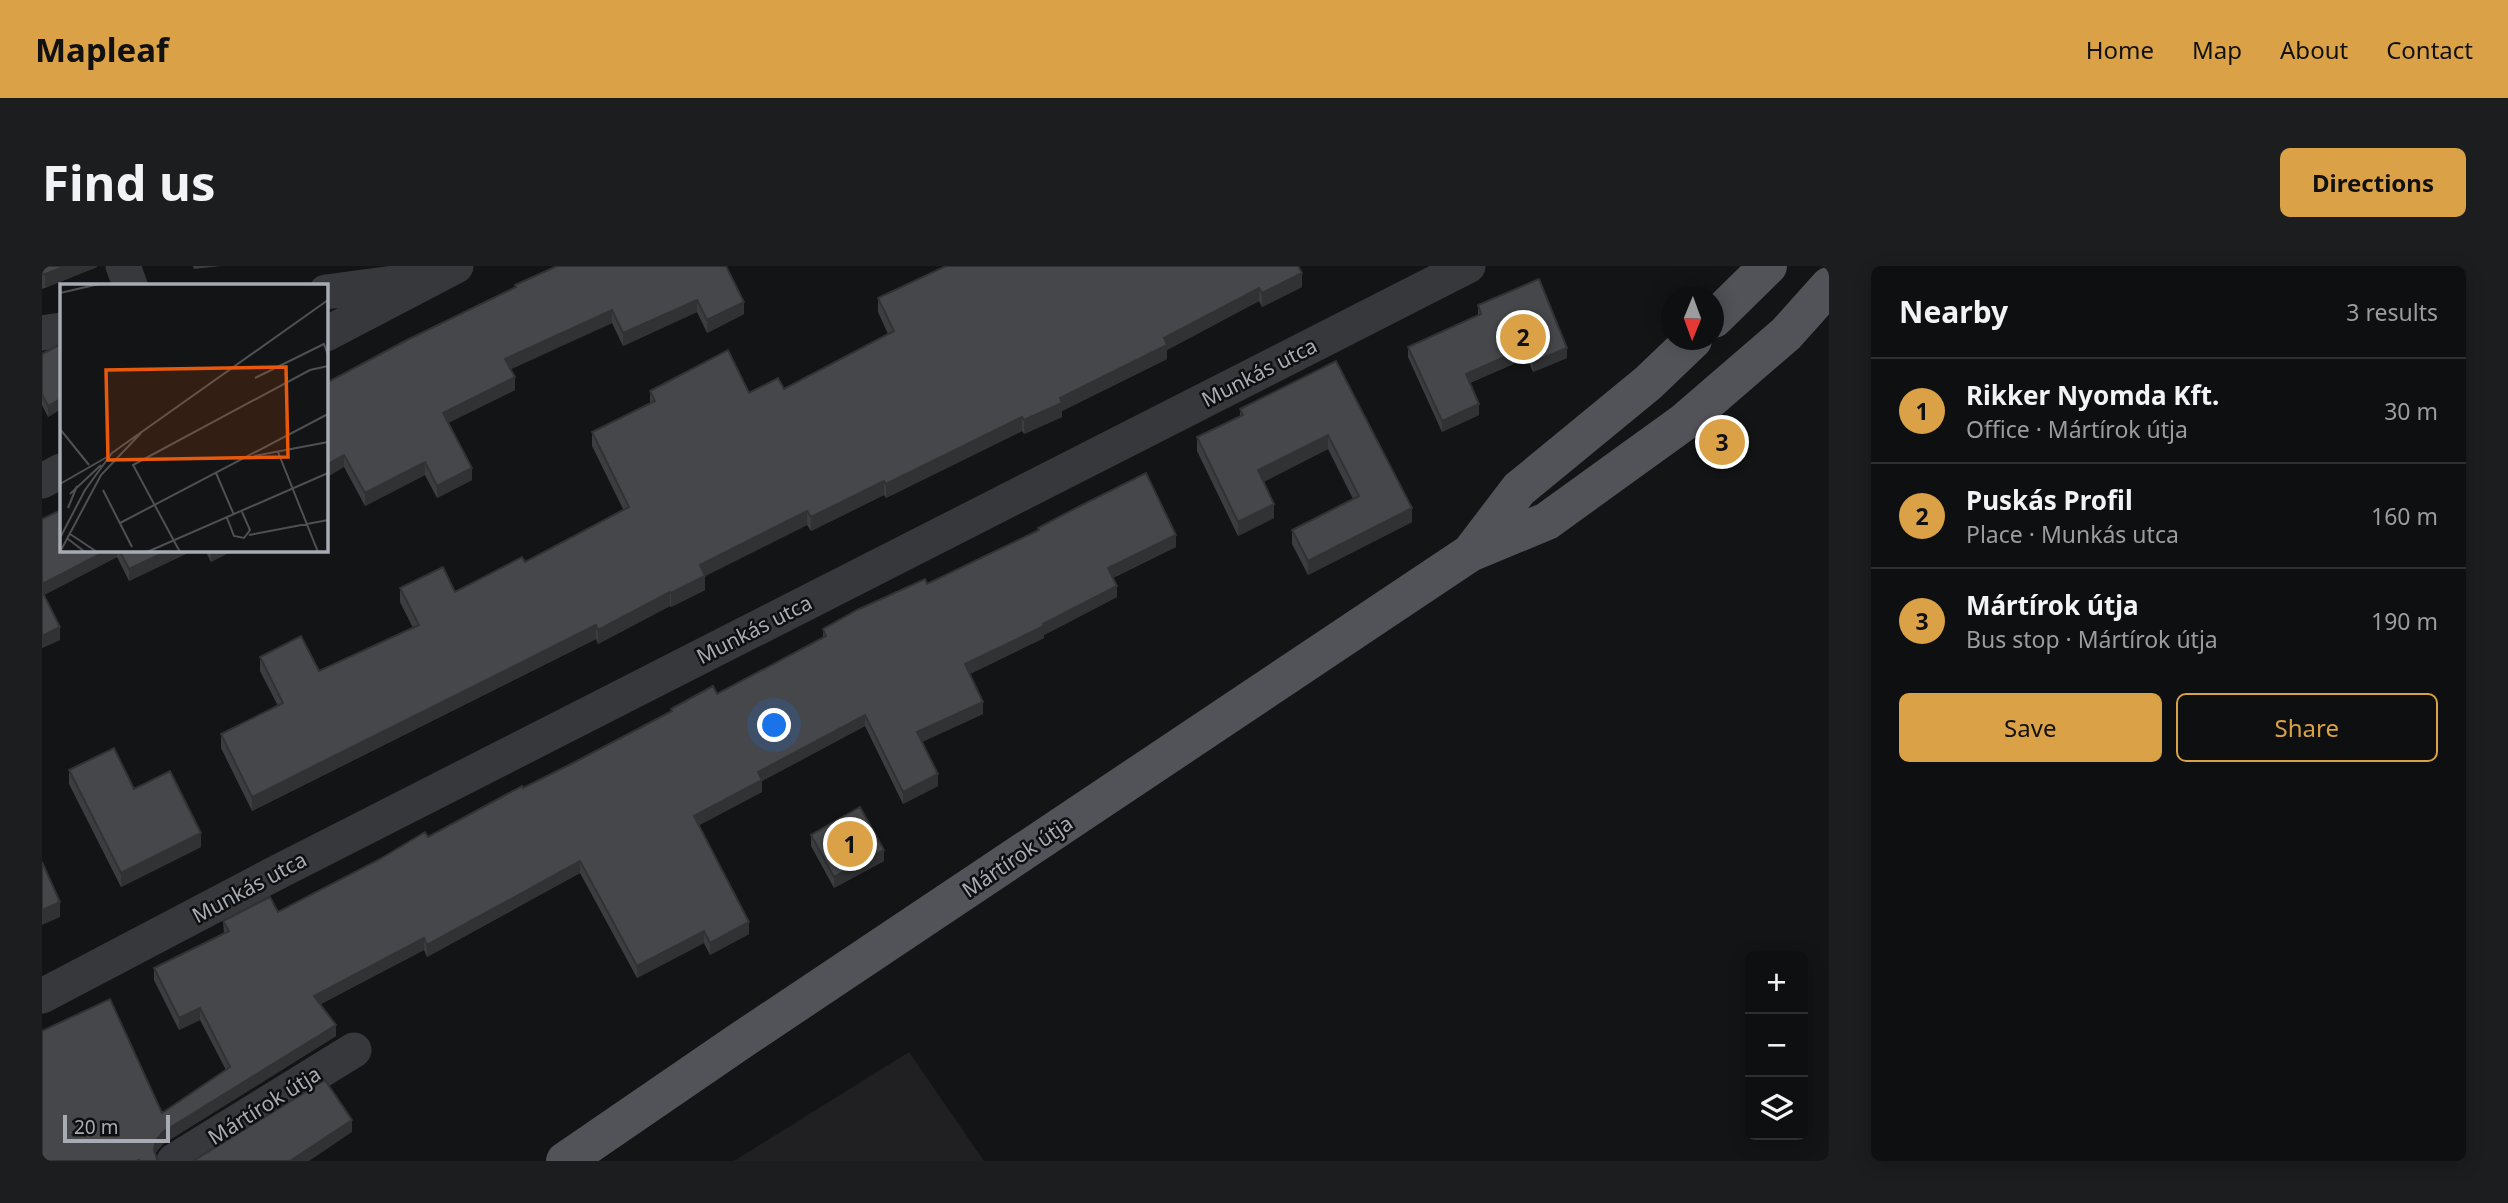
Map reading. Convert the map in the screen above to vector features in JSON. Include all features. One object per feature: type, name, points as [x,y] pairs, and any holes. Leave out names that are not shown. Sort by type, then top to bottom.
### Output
[{"type":"main road","points":[[1724,308],[1768,266]]},
{"type":"main road","name":"Mártírok útja","points":[[565,1161],[1470,553],[1547,521],[1673,430],[1786,334],[1823,297]]},
{"type":"main road","name":"Mártírok útja","points":[[1470,553],[1519,489],[1648,383],[1682,350]]},
{"type":"street","points":[[123,266],[131,284]]},
{"type":"street","name":"Munkás utca","points":[[42,996],[272,875],[1468,266]]},
{"type":"street","points":[[327,292],[445,272]]},
{"type":"street","points":[[327,333],[445,272]]},
{"type":"street","points":[[42,334],[60,330]]},
{"type":"street","points":[[42,481],[60,472]]},
{"type":"street","name":"Mártírok útja","points":[[174,1161],[354,1050]]},
{"type":"shaded area","points":[[909,1052],[984,1161],[734,1161]]},
{"type":"building","points":[[42,266],[67,266],[42,275]]},
{"type":"building","points":[[557,266],[726,266],[744,302],[707,320],[697,300],[623,333],[612,310],[505,359],[515,377],[443,413],[472,468],[437,486],[425,462],[365,493],[344,455],[327,464],[327,382],[516,287],[515,285]]},
{"type":"building","points":[[946,266],[1298,266],[1302,273],[1262,293],[1259,288],[1164,338],[1167,345],[1060,398],[1062,403],[1024,420],[1022,417],[886,484],[884,481],[811,517],[807,511],[700,565],[705,576],[598,630],[596,625],[252,797],[221,734],[283,703],[260,657],[301,636],[319,671],[419,625],[400,588],[443,567],[455,592],[522,557],[525,562],[629,507],[592,432],[655,401],[650,391],[728,350],[749,393],[778,378],[784,389],[894,331],[878,298]]},
{"type":"building","points":[[1539,279],[1567,348],[1533,362],[1527,347],[1466,374],[1479,404],[1442,421],[1408,347],[1481,314],[1478,305]]},
{"type":"building","points":[[60,345],[60,400],[48,406],[42,394],[42,354]]},
{"type":"building","points":[[1336,361],[1412,508],[1308,561],[1292,530],[1359,496],[1328,435],[1258,470],[1274,504],[1238,522],[1197,437],[1243,415],[1240,409]]},
{"type":"building","points":[[1146,473],[1176,535],[1108,568],[1117,586],[1043,624],[1044,626],[965,664],[983,702],[917,732],[938,774],[903,792],[865,715],[758,772],[762,780],[694,816],[749,922],[710,943],[704,931],[637,966],[580,861],[427,945],[424,938],[314,996],[336,1025],[163,1132],[156,1140],[154,1150],[159,1161],[42,1161],[42,1031],[110,999],[162,1113],[230,1067],[200,1008],[179,1018],[154,968],[229,931],[223,921],[270,897],[278,912],[380,859],[425,832],[428,837],[522,786],[523,788],[573,763],[672,711],[671,709],[713,686],[717,694],[826,636],[823,629],[857,610],[925,579],[927,584],[1039,530],[1038,528]]},
{"type":"building","points":[[60,510],[60,551],[106,551],[42,584],[42,519]]},
{"type":"building","points":[[120,551],[167,551],[129,569]]},
{"type":"building","points":[[42,591],[60,627],[42,636]]},
{"type":"building","points":[[114,748],[134,789],[170,771],[201,833],[121,873],[69,770]]},
{"type":"building","points":[[860,807],[884,850],[834,877],[811,835]]},
{"type":"building","points":[[42,862],[60,902],[42,910]]},
{"type":"building","points":[[325,1080],[352,1120],[290,1161],[193,1161]]},
{"type":"place","name":"Puskás Profil","points":[[1523,337]]},
{"type":"place","name":"Mártírok útja","points":[[1722,442]]},
{"type":"place","name":"Rikker Nyomda Kft.","points":[[850,844]]}]
